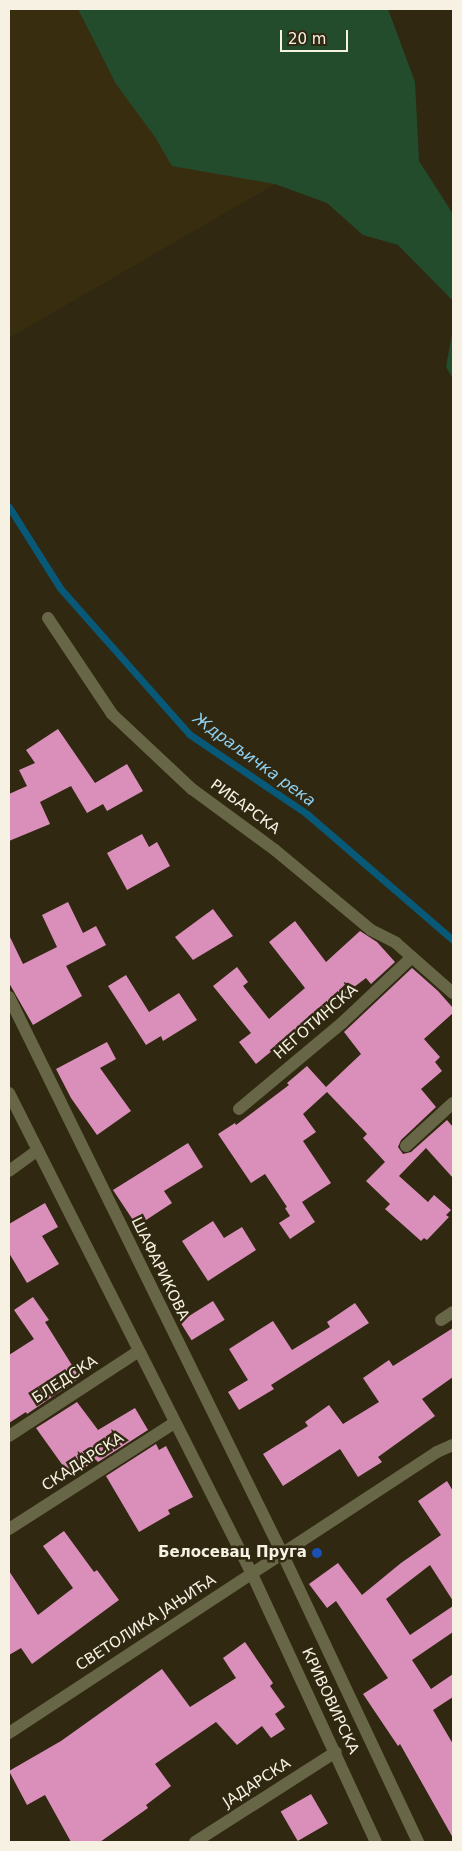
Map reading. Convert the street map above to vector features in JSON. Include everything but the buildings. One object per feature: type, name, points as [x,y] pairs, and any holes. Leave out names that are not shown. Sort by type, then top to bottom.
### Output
[{"type":"street","name":"РИБАРСКА","points":[[48,618],[112,714],[192,789],[275,850],[371,930],[396,943],[453,993]]},
{"type":"street","name":"НЕГОТИНСКА","points":[[239,1109],[342,1023],[412,956]]},
{"type":"street","name":"ШАФАРИКОВА","points":[[9,997],[283,1555],[418,1842]]},
{"type":"street","name":"КРИВОВИРСКА","points":[[9,1093],[174,1423],[252,1574],[376,1842]]},
{"type":"street","points":[[406,1146],[453,1103]]},
{"type":"street","points":[[9,1171],[37,1151]]},
{"type":"street","points":[[441,1320],[453,1312]]},
{"type":"street","name":"БЛЕДСКА","points":[[9,1436],[139,1351]]},
{"type":"street","name":"СКАДАРСКА","points":[[9,1529],[174,1423]]},
{"type":"street","name":"СВЕТОЛИКА ЈАЊИЋА","points":[[9,1733],[283,1555],[437,1452],[453,1445]]},
{"type":"street","name":"ЈАДАРСКА","points":[[196,1842],[336,1752]]},
{"type":"shaded area","points":[[9,9],[202,9],[275,184],[9,338]]},
{"type":"green space","points":[[78,9],[388,9],[415,82],[419,161],[453,214],[453,301],[398,245],[363,235],[327,203],[275,184],[172,166],[155,137],[116,84]]},
{"type":"green space","points":[[453,328],[453,379],[446,367]]},
{"type":"waterway","name":"Ждраљичка река","points":[[9,507],[60,588],[189,734],[307,814],[453,940]]},
{"type":"place","name":"Белосевац Пруга","points":[[317,1553]]}]
